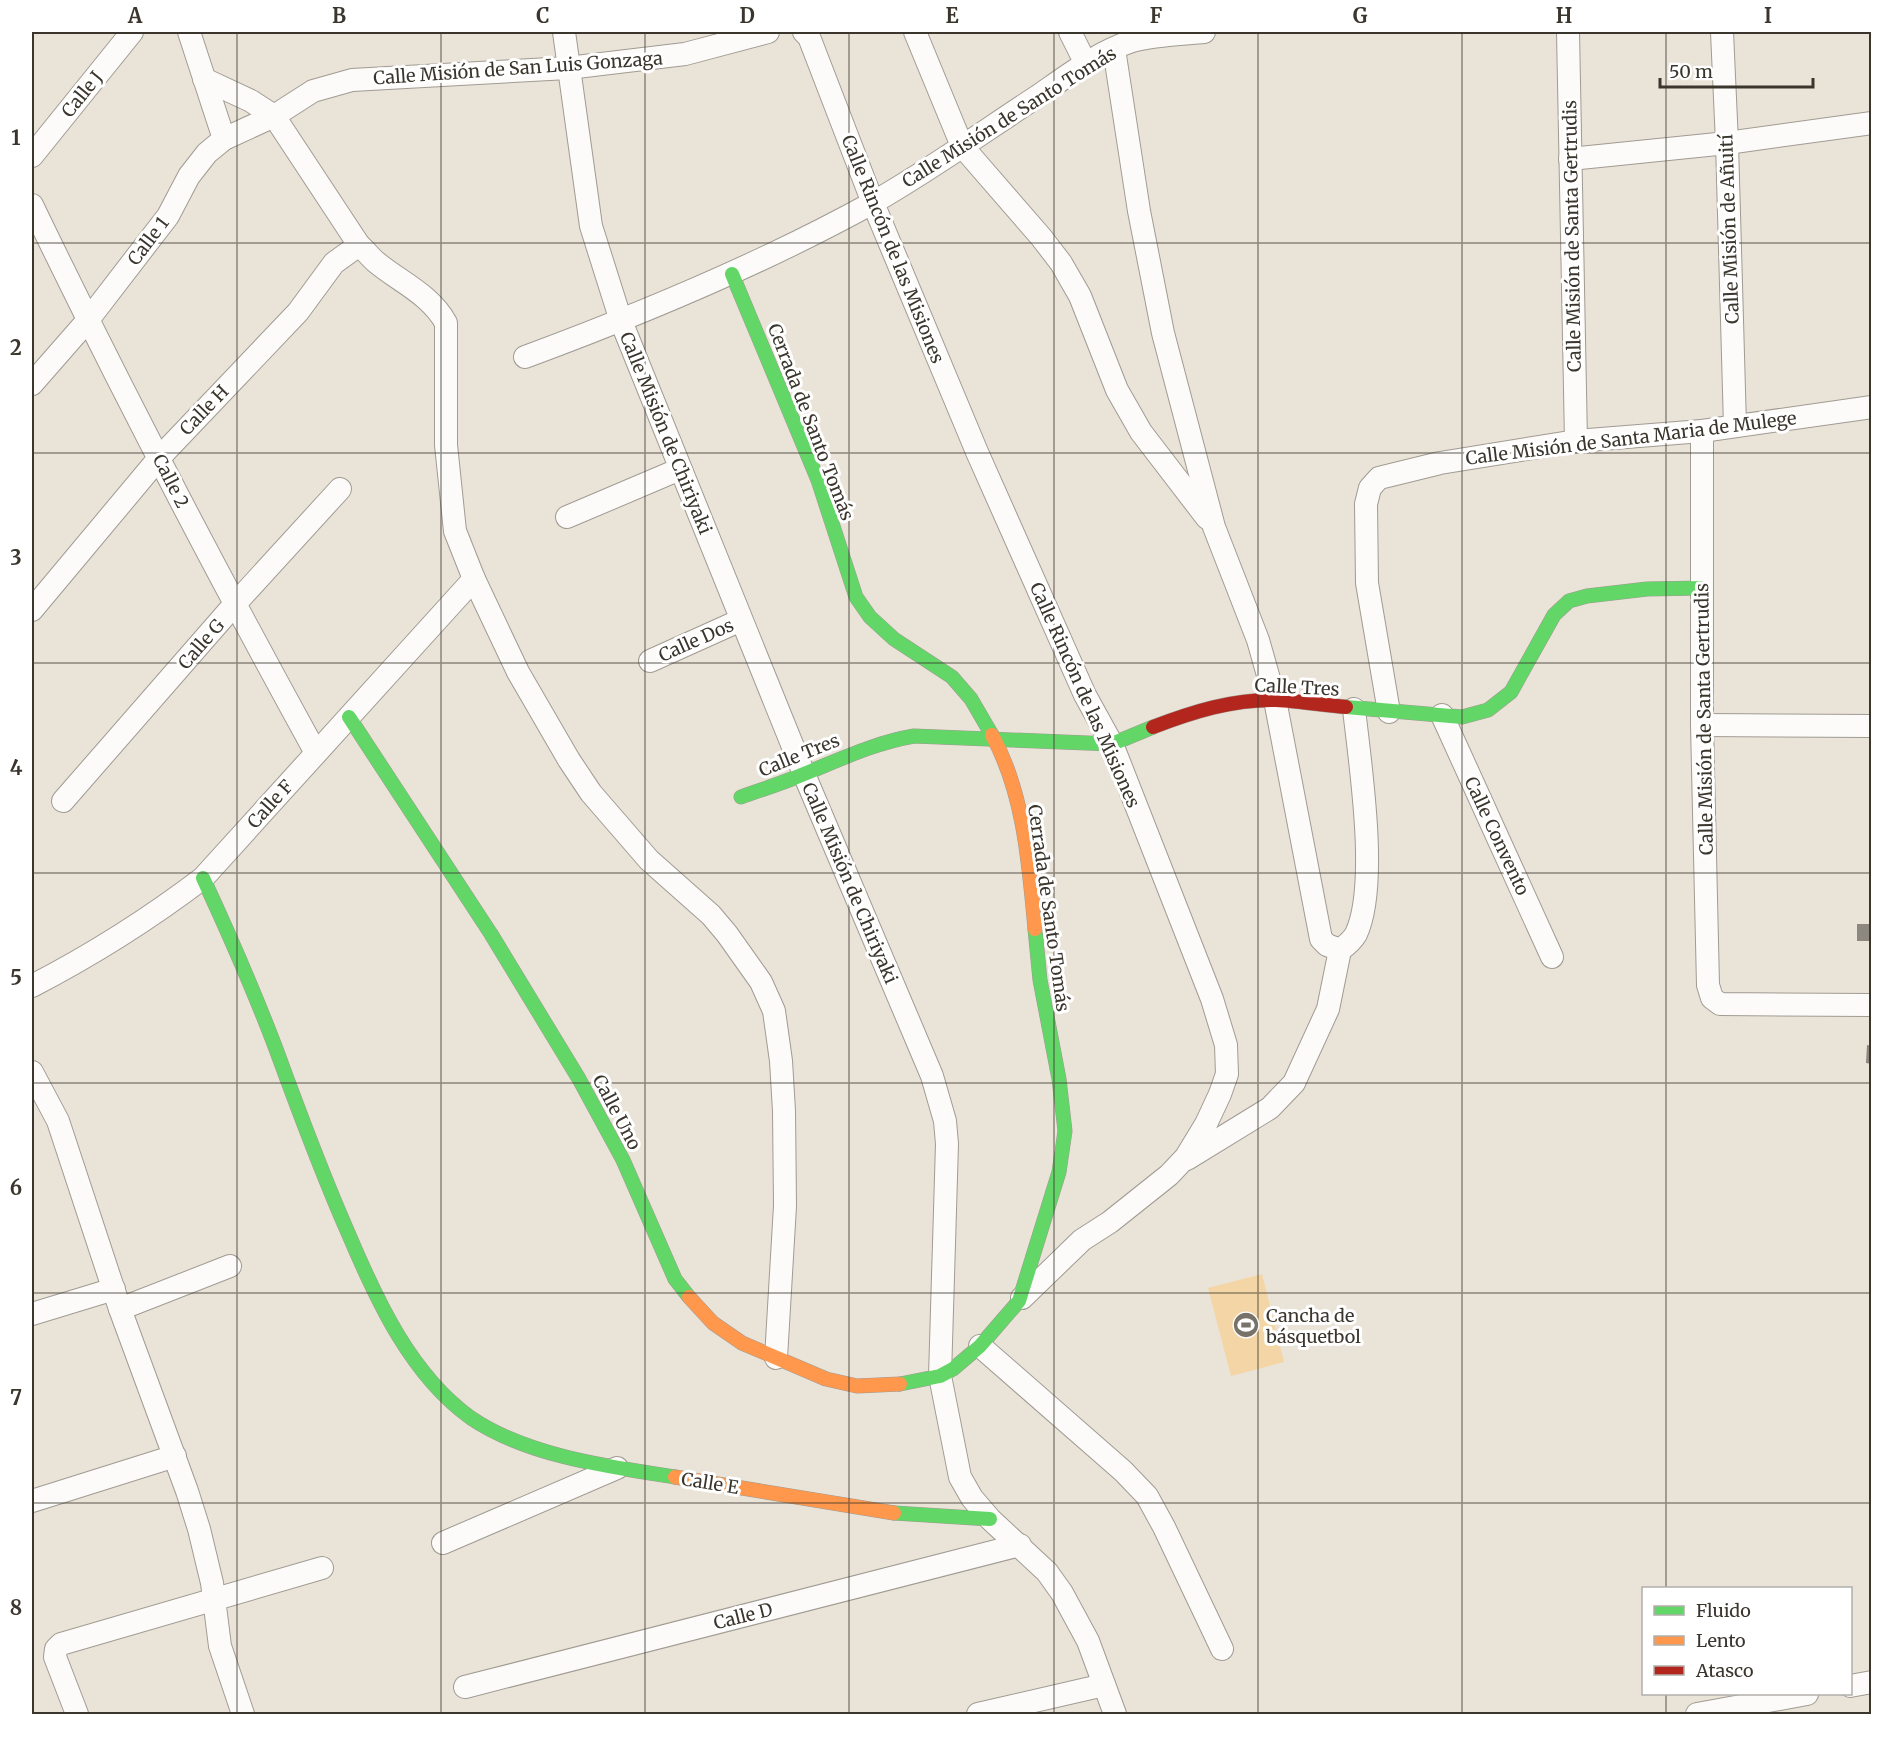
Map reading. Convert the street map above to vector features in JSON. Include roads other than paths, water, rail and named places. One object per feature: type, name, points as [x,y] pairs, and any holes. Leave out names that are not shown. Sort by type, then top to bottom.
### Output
[{"type":"street","name":"Calle J","points":[[32,156],[132,32]]},
{"type":"street","points":[[189,32],[224,139]]},
{"type":"street","name":"Calle Misión de Chiriyaki","points":[[564,32],[591,226],[621,321],[804,774],[932,1076],[945,1121],[947,1144],[940,1377],[960,1478],[972,1498],[990,1519],[1047,1572],[1062,1593],[1088,1641],[1115,1714]]},
{"type":"street","name":"Calle Misión de San Luis Gonzaga","points":[[274,116],[313,91],[352,80],[568,68],[685,54],[768,32]]},
{"type":"street","name":"Calle Rincón de las Misiones","points":[[804,32],[809,37],[873,202],[977,452],[1085,695],[1112,744],[1212,999],[1226,1045],[1227,1074],[1220,1094],[1206,1124],[1181,1163],[1118,1215],[1082,1240],[1019,1301]]},
{"type":"street","points":[[915,32],[962,146],[1061,262],[1080,296],[1118,390],[1141,432],[1214,526]]},
{"type":"street","points":[[1070,32],[1086,64]]},
{"type":"street","name":"Calle Misión de Santo Tomás","points":[[525,357],[621,321],[732,274],[873,202],[925,171],[1126,40],[1204,32]]},
{"type":"street","name":"Calle Misión de Santa Gertrudis","points":[[1568,32],[1576,441]]},
{"type":"street","name":"Calle Misión de Añuití","points":[[1722,32],[1735,426]]},
{"type":"street","points":[[1126,40],[1139,211],[1163,333],[1214,526],[1254,630],[1275,700],[1321,939],[1327,945],[1340,950]]},
{"type":"street","points":[[204,79],[251,101],[274,116],[359,245],[375,261],[425,297],[438,310],[446,323],[446,445],[455,531],[474,579],[518,672],[591,793],[650,860],[711,915],[746,961],[770,999],[777,1025],[784,1123],[785,1206],[776,1358]]},
{"type":"street","name":"Calle 1","points":[[32,384],[88,320],[168,216],[189,176],[207,153],[224,139],[274,116]]},
{"type":"street","points":[[1570,159],[1727,143],[1872,123]]},
{"type":"street","name":"Calle 2","points":[[32,205],[234,606],[316,753]]},
{"type":"street","name":"Calle H","points":[[32,610],[159,458],[298,312],[334,262],[359,245]]},
{"type":"street","name":"Cerrada de Santo Tomás","points":[[732,274],[818,480],[856,597],[870,617],[894,639],[952,677],[971,699],[994,738],[1010,779],[1023,829],[1030,874],[1040,980],[1059,1079],[1065,1131],[1059,1172],[1019,1301],[980,1346],[940,1377]]},
{"type":"street","name":"Calle Misión de Santa Maria de Mulege","points":[[1389,712],[1367,584],[1366,504],[1370,488],[1379,478],[1440,463],[1576,441],[1702,431],[1872,407]]},
{"type":"street","name":"Calle Misión de Santa Gertrudis","points":[[1702,431],[1702,725],[1708,985],[1712,998],[1720,1004],[1872,1005]]},
{"type":"street","points":[[567,517],[680,469]]},
{"type":"street","name":"Calle G","points":[[63,801],[340,489]]},
{"type":"street","name":"Calle F","points":[[32,986],[78,962],[150,917],[203,878],[474,579]]},
{"type":"street","name":"Calle Tres","points":[[741,797],[804,774],[861,748],[888,740],[914,736],[1112,744],[1194,711],[1233,703],[1275,700],[1462,717],[1488,710],[1510,692],[1554,615],[1569,601],[1587,596],[1647,589],[1702,588]]},
{"type":"street","name":"Calle Dos","points":[[650,661],[741,620]]},
{"type":"street","points":[[1181,1163],[1270,1108],[1294,1083],[1328,1009],[1340,950],[1350,943],[1356,933],[1364,900],[1366,875],[1362,794],[1354,708]]},
{"type":"street","name":"Calle Convento","points":[[1442,715],[1552,957]]},
{"type":"street","name":"Calle Uno","points":[[349,717],[491,934],[579,1079],[623,1160],[675,1279],[689,1297],[714,1323],[742,1343],[826,1379],[857,1386],[898,1384],[940,1377]]},
{"type":"street","points":[[1702,725],[1872,726]]},
{"type":"street","name":"Calle E","points":[[203,878],[231,936],[276,1049],[311,1147],[380,1306],[408,1350],[445,1395],[472,1418],[502,1436],[554,1453],[617,1468],[918,1516],[990,1519]]},
{"type":"street","points":[[32,1072],[58,1121],[117,1299],[176,1456],[199,1529],[214,1599],[220,1646],[243,1714]]},
{"type":"street","points":[[32,1314],[117,1299],[230,1266]]},
{"type":"street","points":[[980,1346],[1123,1471],[1147,1496],[1222,1649]]},
{"type":"street","points":[[32,1501],[176,1456]]},
{"type":"street","points":[[443,1543],[617,1468]]},
{"type":"street","name":"Calle D","points":[[465,1687],[1020,1545]]},
{"type":"street","points":[[77,1714],[55,1658],[56,1649],[62,1644],[322,1568]]},
{"type":"street","points":[[1852,1686],[1872,1682]]},
{"type":"street","points":[[978,1714],[1104,1685]]},
{"type":"street","points":[[1697,1714],[1802,1695]]},
{"type":"place","name":"Cancha de básquetbol","points":[[1246,1325]]}]
